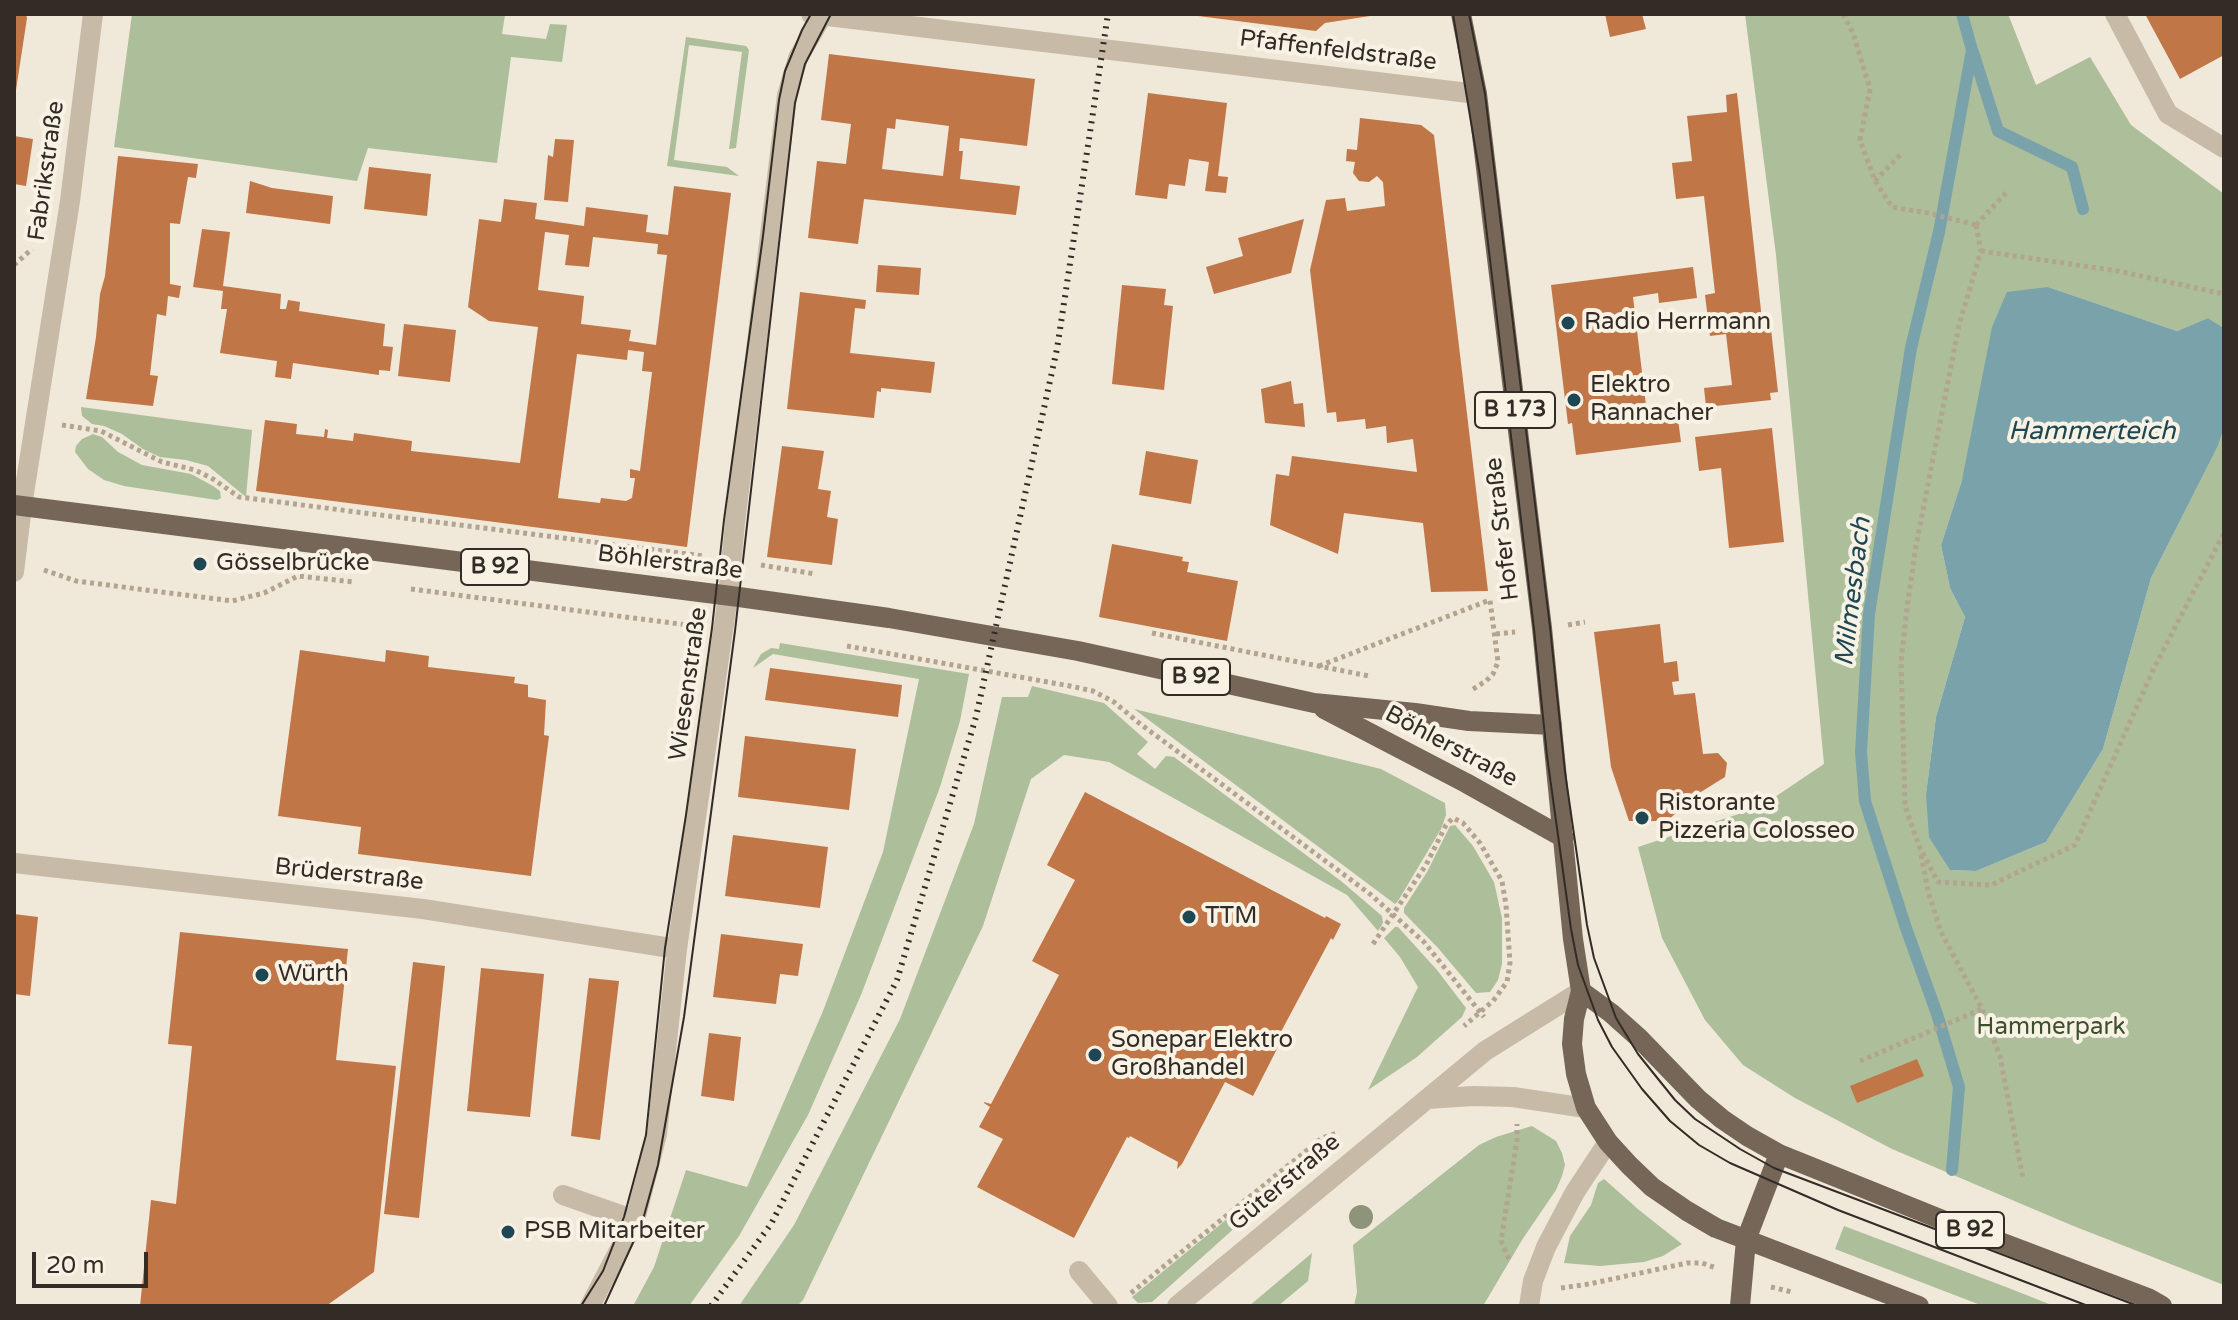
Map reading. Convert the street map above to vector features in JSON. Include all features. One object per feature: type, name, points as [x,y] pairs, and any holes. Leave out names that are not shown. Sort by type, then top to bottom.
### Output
[{"type":"main road","name":"Hofer Straße","points":[[1461,14],[1477,94],[1552,725],[1581,991],[1572,1044],[1576,1074],[1586,1108],[1608,1142],[1641,1176],[1687,1211],[1716,1228],[1919,1306]]},
{"type":"main road","name":"Böhlerstraße","points":[[18,506],[889,618],[1078,651],[1314,703],[1469,721],[1552,725]]},
{"type":"main road","name":"Böhlerstraße","points":[[1314,703],[1564,838]]},
{"type":"main road","name":"B 92","points":[[1581,991],[1639,1038],[1722,1119],[1779,1154],[2162,1306]]},
{"type":"main road","points":[[1740,1306],[1746,1240],[1779,1154]]},
{"type":"street","name":"Fabrikstraße","points":[[14,572],[18,506],[70,201],[93,14]]},
{"type":"street","points":[[2115,14],[2168,114],[2224,148]]},
{"type":"street","name":"Pfaffenfeldstraße","points":[[817,15],[1477,94]]},
{"type":"street","name":"Wiesenstraße","points":[[590,1306],[635,1220],[657,1134],[677,949],[728,596],[787,95],[798,58],[817,15]]},
{"type":"street","name":"Brüderstraße","points":[[14,863],[423,909],[677,949]]},
{"type":"street","name":"Güterstraße","points":[[1177,1306],[1497,1042],[1581,991]]},
{"type":"street","points":[[1427,1099],[1513,1097],[1586,1108]]},
{"type":"street","points":[[1529,1306],[1533,1281],[1546,1247],[1575,1192],[1608,1142]]},
{"type":"street","points":[[563,1195],[635,1220]]},
{"type":"street","points":[[1079,1271],[1108,1306]]},
{"type":"path","points":[[1843,14],[1853,33],[1870,89],[1860,140],[1875,181],[1892,207],[1976,225]]},
{"type":"path","points":[[1875,181],[1901,154]]},
{"type":"path","points":[[1976,225],[2006,193]]},
{"type":"path","points":[[1976,225],[1981,251],[1959,325],[1908,600],[1901,661],[1905,806],[1919,846],[1928,891],[1941,932],[1982,1009],[2000,1056],[2023,1179]]},
{"type":"path","points":[[1981,251],[2118,271],[2224,294]]},
{"type":"path","points":[[1919,846],[1938,882],[1991,885],[2075,845],[2154,668],[2224,533]]},
{"type":"path","points":[[50,571],[76,581],[232,601],[264,593],[298,576],[361,582]]},
{"type":"path","points":[[406,588],[723,630]]},
{"type":"path","points":[[1319,666],[1490,600],[1498,662],[1493,674],[1471,691]]},
{"type":"path","points":[[834,643],[1093,691],[1114,702],[1370,894],[1424,942],[1481,1011]]},
{"type":"path","points":[[1373,944],[1426,865],[1446,825],[1453,818],[1463,823],[1492,861],[1502,881],[1510,963],[1507,982],[1493,1001],[1457,1031]]},
{"type":"path","points":[[1860,1061],[1982,1009]]},
{"type":"path","points":[[1517,1122],[1501,1241],[1508,1259],[1533,1281],[1557,1289],[1664,1267],[1702,1263],[1774,1288],[1805,1294]]},
{"type":"path","points":[[1127,1296],[1322,1138],[1338,1132]]},
{"type":"green space","points":[[132,14],[500,14],[505,15],[502,34],[546,39],[550,24],[567,25],[562,62],[511,57],[497,163],[368,148],[357,181],[114,147]]},
{"type":"green space","name":"Hammerpark","points":[[1745,14],[2008,14],[2036,85],[2090,57],[2131,125],[2224,194],[2224,328],[2208,318],[2177,331],[2048,287],[1962,480],[1941,545],[1950,588],[1965,617],[1936,717],[1926,794],[1950,870],[1976,871],[2046,842],[2103,749],[2151,578],[2218,446],[2224,428],[2224,1285],[2071,1225],[1892,1149],[1795,1098],[1743,1065],[1705,1020],[1662,938],[1638,847],[1760,807],[1824,764],[1776,255]]},
{"type":"green space","points":[[686,37],[746,46],[749,50],[736,148],[729,149],[742,52],[689,45],[674,160],[727,167],[739,176],[667,166]]},
{"type":"green space","points":[[81,407],[252,430],[246,497],[208,466],[160,457],[122,434],[92,424],[82,416]]},
{"type":"green space","points":[[93,434],[142,465],[191,474],[220,491],[221,498],[217,500],[124,486],[104,480],[88,469],[75,452],[82,439]]},
{"type":"green space","points":[[780,643],[969,674],[960,721],[940,787],[861,995],[808,1115],[739,1236],[689,1306],[633,1306],[654,1267],[686,1170],[747,1187],[823,1011],[883,852],[919,679],[773,654],[753,668],[761,654],[771,648],[779,649]]},
{"type":"green space","points":[[1032,686],[1104,703],[1148,742],[1137,754],[1155,769],[1166,756],[1174,757],[1341,881],[1382,916],[1383,923],[1378,931],[1347,895],[1109,762],[1064,755],[1031,779],[983,926],[803,1300],[797,1306],[739,1306],[794,1225],[900,1019],[974,824],[1002,697],[1028,697]]},
{"type":"green space","points":[[1134,709],[1381,769],[1445,803],[1446,815],[1441,829],[1395,904]]},
{"type":"green space","points":[[1455,825],[1473,846],[1494,882],[1502,918],[1502,964],[1498,980],[1490,992],[1476,993],[1404,913],[1450,826]]},
{"type":"green space","points":[[1395,927],[1437,970],[1466,1008],[1462,1017],[1417,1057],[1368,1090],[1418,987],[1384,938]]},
{"type":"green space","points":[[1532,1126],[1556,1141],[1565,1165],[1556,1190],[1483,1306],[1354,1306],[1357,1292],[1353,1245],[1479,1145]]},
{"type":"green space","points":[[1333,1140],[1152,1302],[1138,1303],[1132,1297],[1322,1141]]},
{"type":"green space","points":[[1604,1179],[1682,1244],[1663,1256],[1644,1262],[1600,1266],[1564,1263],[1570,1236],[1591,1205],[1598,1183]]},
{"type":"green space","points":[[1844,1226],[2054,1306],[1983,1306],[1835,1249]]},
{"type":"green space","points":[[1312,1253],[1308,1281],[1278,1306],[1249,1306]]},
{"type":"water","name":"Hammerteich","points":[[2048,287],[2177,331],[2208,318],[2224,328],[2224,428],[2218,446],[2151,578],[2103,749],[2046,842],[1976,871],[1950,870],[1929,837],[1926,794],[1936,717],[1965,617],[1950,588],[1941,545],[1962,480],[1992,327],[2007,292]]},
{"type":"building","points":[[14,14],[26,14],[27,18],[16,90],[14,90]]},
{"type":"building","points":[[1198,14],[1370,16],[1325,23],[1316,31]]},
{"type":"building","points":[[1605,14],[1642,14],[1646,29],[1610,37]]},
{"type":"building","points":[[2145,14],[2224,14],[2224,55],[2180,79]]},
{"type":"building","points":[[829,54],[1035,79],[1027,146],[960,138],[959,151],[963,151],[960,179],[1020,186],[1016,215],[864,199],[858,244],[808,238],[817,161],[846,164],[851,124],[821,120]],"holes":[[[896,119],[949,126],[943,176],[882,169],[887,128],[895,129]]]},
{"type":"building","points":[[1148,93],[1227,103],[1218,176],[1228,177],[1226,193],[1205,191],[1209,162],[1189,159],[1185,186],[1169,184],[1167,199],[1135,195]]},
{"type":"building","points":[[1737,93],[1763,329],[1771,329],[1778,392],[1770,393],[1771,400],[1706,407],[1704,388],[1732,385],[1726,334],[1710,336],[1705,295],[1715,293],[1704,196],[1676,199],[1672,163],[1692,161],[1687,116],[1727,112],[1726,95]]},
{"type":"building","points":[[1360,118],[1421,125],[1434,135],[1488,591],[1431,592],[1423,523],[1344,513],[1338,554],[1270,525],[1276,474],[1289,476],[1292,456],[1417,472],[1413,439],[1387,443],[1386,426],[1366,429],[1365,419],[1337,422],[1336,412],[1327,413],[1310,270],[1326,200],[1345,198],[1347,211],[1385,206],[1383,182],[1377,176],[1369,182],[1359,181],[1353,173],[1355,162],[1346,161],[1347,149],[1357,150]]},
{"type":"building","points":[[14,136],[33,139],[26,186],[14,184]]},
{"type":"building","points":[[555,139],[574,140],[568,202],[544,200],[548,155],[553,157]]},
{"type":"building","points":[[118,156],[198,164],[196,178],[188,177],[180,224],[170,223],[170,284],[181,286],[179,298],[168,296],[166,316],[157,314],[150,375],[158,376],[153,406],[86,399],[105,276]]},
{"type":"building","points":[[369,167],[431,174],[427,216],[364,209]]},
{"type":"building","points":[[250,181],[272,188],[333,196],[330,224],[246,213]]},
{"type":"building","points":[[674,186],[731,193],[687,547],[256,491],[265,420],[297,424],[296,434],[324,437],[325,429],[328,430],[327,438],[353,441],[354,433],[412,441],[411,451],[520,463],[538,327],[489,321],[468,307],[479,219],[501,222],[504,199],[537,203],[535,219],[584,226],[586,207],[648,215],[646,232],[668,235]],"holes":[[[545,232],[569,235],[565,265],[589,267],[593,237],[658,244],[657,254],[667,255],[656,345],[629,341],[631,330],[581,324],[584,296],[538,290]],[[628,350],[644,352],[642,371],[652,372],[640,471],[630,469],[630,478],[635,478],[632,498],[626,501],[601,498],[600,503],[558,498],[577,354],[627,360]]]},
{"type":"building","points":[[1304,219],[1291,273],[1214,294],[1206,267],[1243,256],[1238,238]]},
{"type":"building","points":[[202,229],[230,232],[223,286],[281,294],[280,309],[286,309],[288,300],[300,302],[299,311],[385,324],[383,346],[393,347],[390,371],[379,370],[379,375],[293,363],[291,379],[275,377],[277,361],[220,353],[227,309],[221,309],[223,291],[193,287]]},
{"type":"building","points":[[878,265],[921,268],[919,295],[876,292]]},
{"type":"building","points":[[1693,267],[1697,298],[1659,303],[1658,293],[1633,297],[1647,414],[1677,411],[1681,442],[1576,455],[1572,423],[1568,424],[1551,285]]},
{"type":"building","points":[[1122,285],[1166,289],[1164,305],[1173,306],[1164,390],[1112,384]]},
{"type":"building","points":[[800,292],[866,300],[865,309],[855,308],[850,353],[935,362],[931,393],[881,388],[881,392],[877,391],[874,418],[787,409]]},
{"type":"building","points":[[404,324],[456,330],[450,382],[398,376]]},
{"type":"building","points":[[1291,381],[1294,404],[1303,403],[1305,427],[1265,423],[1261,389]]},
{"type":"building","points":[[1772,428],[1784,542],[1729,548],[1721,468],[1699,471],[1695,437]]},
{"type":"building","points":[[782,446],[824,451],[818,489],[831,491],[827,517],[838,519],[832,565],[767,557]]},
{"type":"building","points":[[1146,451],[1198,460],[1191,504],[1139,495]]},
{"type":"building","points":[[1112,544],[1183,557],[1182,561],[1189,562],[1187,572],[1238,581],[1227,641],[1099,617]]},
{"type":"building","points":[[1660,624],[1664,663],[1677,661],[1679,681],[1672,682],[1674,695],[1695,693],[1703,754],[1718,753],[1727,763],[1725,777],[1696,795],[1667,821],[1629,821],[1611,767],[1594,632]]},
{"type":"building","points":[[300,650],[385,662],[386,650],[429,656],[428,667],[515,677],[514,683],[528,685],[528,697],[546,700],[544,735],[549,736],[531,876],[358,854],[361,827],[278,816]]},
{"type":"building","points":[[770,668],[902,685],[898,717],[765,700]]},
{"type":"building","points":[[745,736],[856,749],[849,810],[738,797]]},
{"type":"building","points":[[1085,792],[1341,924],[1275,1043],[1279,1045],[1253,1096],[1225,1082],[1177,1169],[1178,1162],[1127,1137],[1074,1238],[977,1187],[1003,1139],[979,1127],[990,1107],[984,1102],[991,1104],[1059,975],[1032,961],[1075,880],[1047,865]]},
{"type":"building","points":[[733,835],[828,847],[820,908],[725,896]]},
{"type":"building","points":[[14,914],[38,917],[30,996],[14,994]]},
{"type":"building","points":[[180,932],[348,949],[336,1060],[396,1066],[374,1272],[326,1306],[140,1306],[151,1200],[176,1204],[192,1046],[168,1044]]},
{"type":"building","points":[[721,934],[803,944],[798,976],[780,974],[776,1004],[713,997]]},
{"type":"building","points":[[413,962],[445,966],[419,1218],[384,1214]]},
{"type":"building","points":[[481,968],[544,974],[530,1117],[467,1111]]},
{"type":"building","points":[[589,978],[619,981],[600,1140],[571,1136]]},
{"type":"building","points":[[709,1033],[741,1037],[734,1101],[701,1096]]},
{"type":"building","points":[[1917,1059],[1924,1076],[1857,1103],[1850,1086]]},
{"type":"waterway","name":"Milmesbach","points":[[1952,1170],[1959,1087],[1865,801],[1861,752],[1869,614],[1911,348],[1939,232],[1972,50],[1962,14]]},
{"type":"waterway","points":[[1973,52],[1998,131],[2072,167],[2083,209]]},
{"type":"tram line","points":[[581,1306],[603,1271],[624,1217],[646,1135],[665,948],[712,628],[779,100],[785,71],[811,14]]},
{"type":"tram line","points":[[604,1306],[642,1223],[658,1165],[684,1017],[735,631],[795,103],[805,64],[831,14]]},
{"type":"tram line","points":[[1453,14],[1480,176],[1547,756],[1571,929],[1578,965],[1598,1020],[1612,1047],[1642,1089],[1670,1121],[1699,1145],[1730,1163],[1838,1210],[2088,1306]]},
{"type":"tram line","points":[[1469,14],[1485,94],[1565,772],[1587,925],[1594,958],[1616,1018],[1638,1054],[1675,1100],[1695,1119],[1774,1168],[2138,1306]]},
{"type":"railway","points":[[711,1306],[771,1224],[897,980],[976,717],[1057,349],[1108,14]]},
{"type":"place","name":"Radio Herrmann","points":[[1568,323]]},
{"type":"place","name":"Elektro Rannacher","points":[[1574,400]]},
{"type":"place","name":"Gösselbrücke","points":[[200,564]]},
{"type":"place","name":"Ristorante Pizzeria Colosseo","points":[[1642,818]]},
{"type":"place","name":"TTM","points":[[1189,917]]},
{"type":"place","name":"Würth","points":[[262,975]]},
{"type":"place","name":"Sonepar Elektro Großhandel","points":[[1095,1055]]},
{"type":"place","name":"PSB Mitarbeiter","points":[[508,1232]]}]
